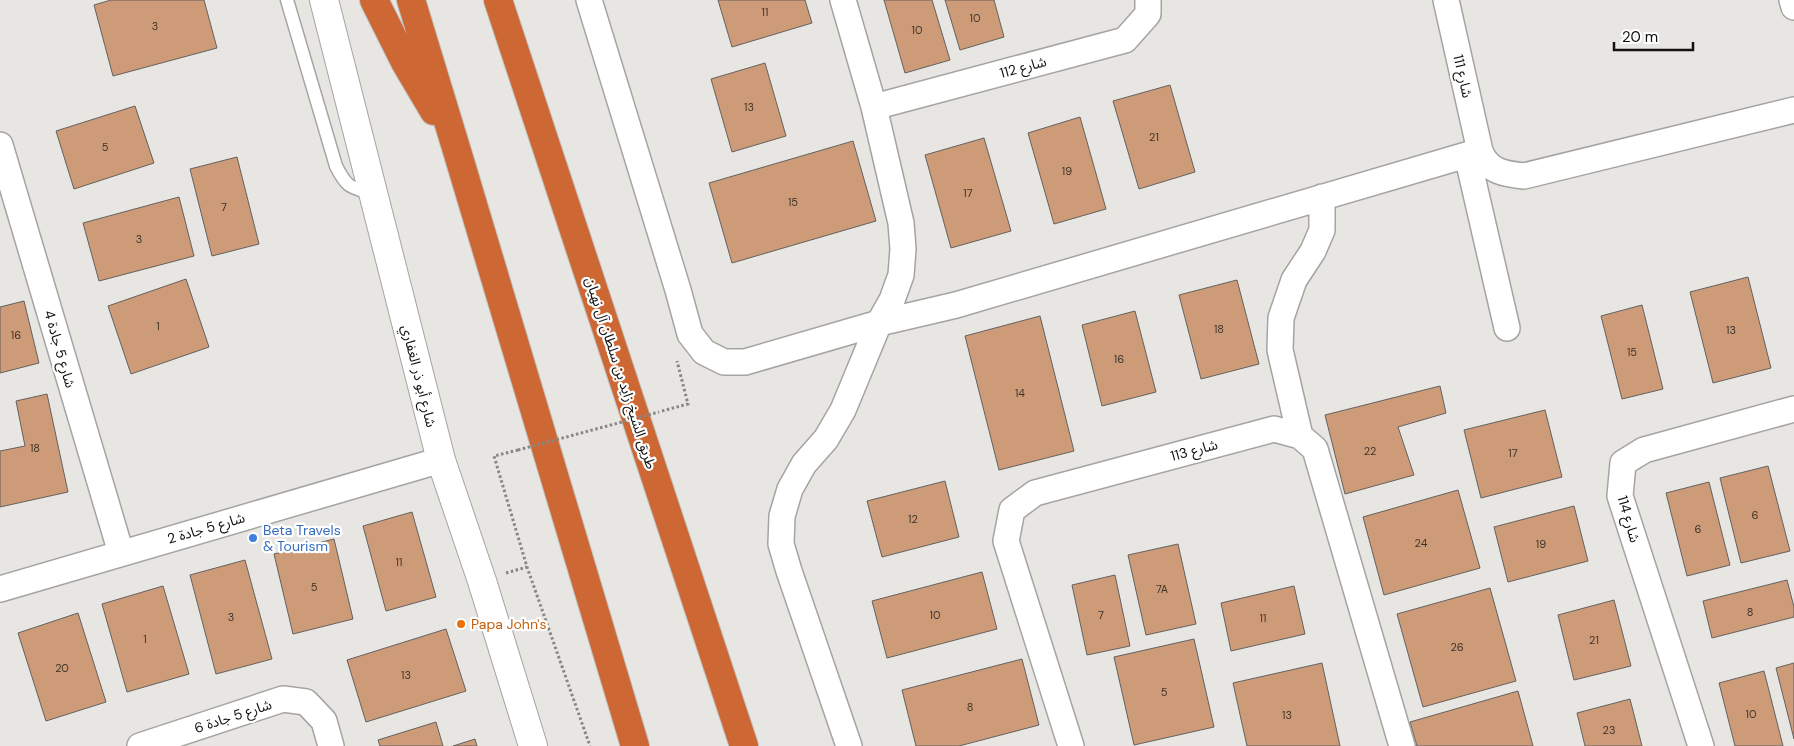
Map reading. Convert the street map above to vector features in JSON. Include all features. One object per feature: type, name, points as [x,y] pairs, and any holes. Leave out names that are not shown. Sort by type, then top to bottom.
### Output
[{"type":"highway","points":[[374,0],[405,62],[458,151]]},
{"type":"highway","points":[[411,0],[458,151],[635,746]]},
{"type":"highway","name":"طريق الشيخ زايد بن سلطان آل نهيان","points":[[500,4],[744,746]]},
{"type":"street","name":"شارع أبو ذر الغفاري","points":[[324,0],[441,460],[482,581],[533,746]]},
{"type":"street","points":[[589,0],[690,334],[704,352],[724,362],[745,362],[879,323],[956,305],[1473,153],[1502,174],[1524,176],[1794,110]]},
{"type":"street","points":[[843,0],[874,107],[900,223],[903,249],[900,275],[892,300],[879,323],[843,410],[826,438],[804,464],[790,489],[782,516],[781,544],[849,746]]},
{"type":"street","name":"شارع 112","points":[[874,107],[1125,40],[1148,14],[1148,0]]},
{"type":"street","name":"شارع 111","points":[[1446,0],[1507,328]]},
{"type":"street","points":[[1792,0],[1794,8]]},
{"type":"street","name":"شارع 5 جادة 4","points":[[0,145],[121,553]]},
{"type":"street","points":[[1322,197],[1322,230],[1313,251],[1294,280],[1281,318],[1280,350],[1300,436],[1315,449],[1402,746]]},
{"type":"street","name":"شارع 114","points":[[1702,746],[1620,496],[1623,463],[1644,450],[1794,409]]},
{"type":"street","name":"شارع 113","points":[[1070,746],[1006,541],[1012,510],[1035,493],[1274,429],[1300,436]]},
{"type":"street","name":"شارع 5 جادة 2","points":[[0,589],[441,460]]},
{"type":"street","name":"شارع 5 جادة 6","points":[[140,746],[283,699],[306,702],[324,721],[331,746]]},
{"type":"lane","points":[[288,0],[336,166],[343,180],[350,187],[374,194]]},
{"type":"path","points":[[590,746],[527,567],[494,456],[688,404]]},
{"type":"building","points":[[111,0],[204,0],[217,48],[113,76],[94,5]]},
{"type":"building","points":[[718,0],[805,0],[812,23],[732,47]]},
{"type":"building","points":[[884,0],[932,0],[950,60],[905,73]]},
{"type":"building","points":[[945,0],[994,0],[1004,37],[960,50]]},
{"type":"building","points":[[765,63],[786,136],[732,152],[711,79]]},
{"type":"building","points":[[1170,85],[1195,172],[1139,189],[1113,101]]},
{"type":"building","points":[[135,106],[154,163],[74,189],[56,131]]},
{"type":"building","points":[[1080,117],[1106,209],[1054,224],[1028,133]]},
{"type":"building","points":[[984,138],[1011,231],[951,248],[925,155]]},
{"type":"building","points":[[853,141],[876,221],[732,263],[709,183]]},
{"type":"building","points":[[237,157],[259,244],[212,256],[190,169]]},
{"type":"building","points":[[179,197],[194,256],[99,281],[83,223]]},
{"type":"building","points":[[1748,277],[1771,368],[1713,383],[1690,292]]},
{"type":"building","points":[[186,279],[209,347],[131,374],[108,306]]},
{"type":"building","points":[[1237,280],[1259,364],[1201,379],[1179,295]]},
{"type":"building","points":[[24,301],[39,363],[0,373],[0,307]]},
{"type":"building","points":[[1642,305],[1663,389],[1622,399],[1601,316]]},
{"type":"building","points":[[1135,311],[1156,392],[1102,406],[1082,325]]},
{"type":"building","points":[[1040,316],[1074,451],[999,470],[965,336]]},
{"type":"building","points":[[1440,386],[1446,413],[1398,427],[1414,475],[1345,494],[1325,415]]},
{"type":"building","points":[[47,394],[68,492],[0,507],[0,451],[25,446],[16,401]]},
{"type":"building","points":[[1545,410],[1562,477],[1481,498],[1464,430]]},
{"type":"building","points":[[1768,466],[1790,551],[1741,563],[1720,478]]},
{"type":"building","points":[[945,481],[959,537],[882,557],[867,501]]},
{"type":"building","points":[[1709,482],[1730,565],[1687,576],[1666,493]]},
{"type":"building","points":[[1458,490],[1480,568],[1384,595],[1363,517]]},
{"type":"building","points":[[1574,506],[1588,561],[1508,582],[1494,527]]},
{"type":"building","points":[[412,512],[436,597],[386,611],[363,526]]},
{"type":"building","points":[[334,539],[353,619],[293,634],[274,554]]},
{"type":"building","points":[[1178,544],[1196,624],[1146,635],[1128,555]]},
{"type":"building","points":[[245,560],[272,659],[216,674],[190,575]]},
{"type":"building","points":[[982,572],[997,629],[887,658],[872,601]]},
{"type":"building","points":[[1115,575],[1130,646],[1087,655],[1072,585]]},
{"type":"building","points":[[1787,580],[1794,607],[1794,617],[1712,638],[1703,601]]},
{"type":"building","points":[[163,586],[189,674],[127,692],[102,604]]},
{"type":"building","points":[[1294,586],[1305,634],[1231,651],[1221,603]]},
{"type":"building","points":[[1490,588],[1516,681],[1423,707],[1397,614]]},
{"type":"building","points":[[1614,600],[1631,666],[1574,680],[1558,615]]},
{"type":"building","points":[[78,613],[106,702],[46,721],[18,633]]},
{"type":"building","points":[[446,629],[466,691],[366,722],[347,660]]},
{"type":"building","points":[[1194,639],[1214,727],[1134,745],[1114,657]]},
{"type":"building","points":[[1022,659],[1039,725],[959,746],[916,746],[902,690]]},
{"type":"building","points":[[1322,663],[1340,746],[1247,746],[1233,683]]},
{"type":"building","points":[[1794,663],[1794,739],[1776,668]]},
{"type":"building","points":[[1764,671],[1783,746],[1735,746],[1719,683]]},
{"type":"building","points":[[1518,691],[1533,746],[1417,746],[1410,722]]},
{"type":"building","points":[[1630,699],[1642,746],[1585,746],[1577,713]]},
{"type":"building","points":[[436,722],[443,746],[380,746],[378,740]]},
{"type":"building","points":[[475,739],[477,746],[453,746]]},
{"type":"place","name":"Beta Travels & Tourism","points":[[253,538]]},
{"type":"place","name":"Papa John's","points":[[461,624]]}]
